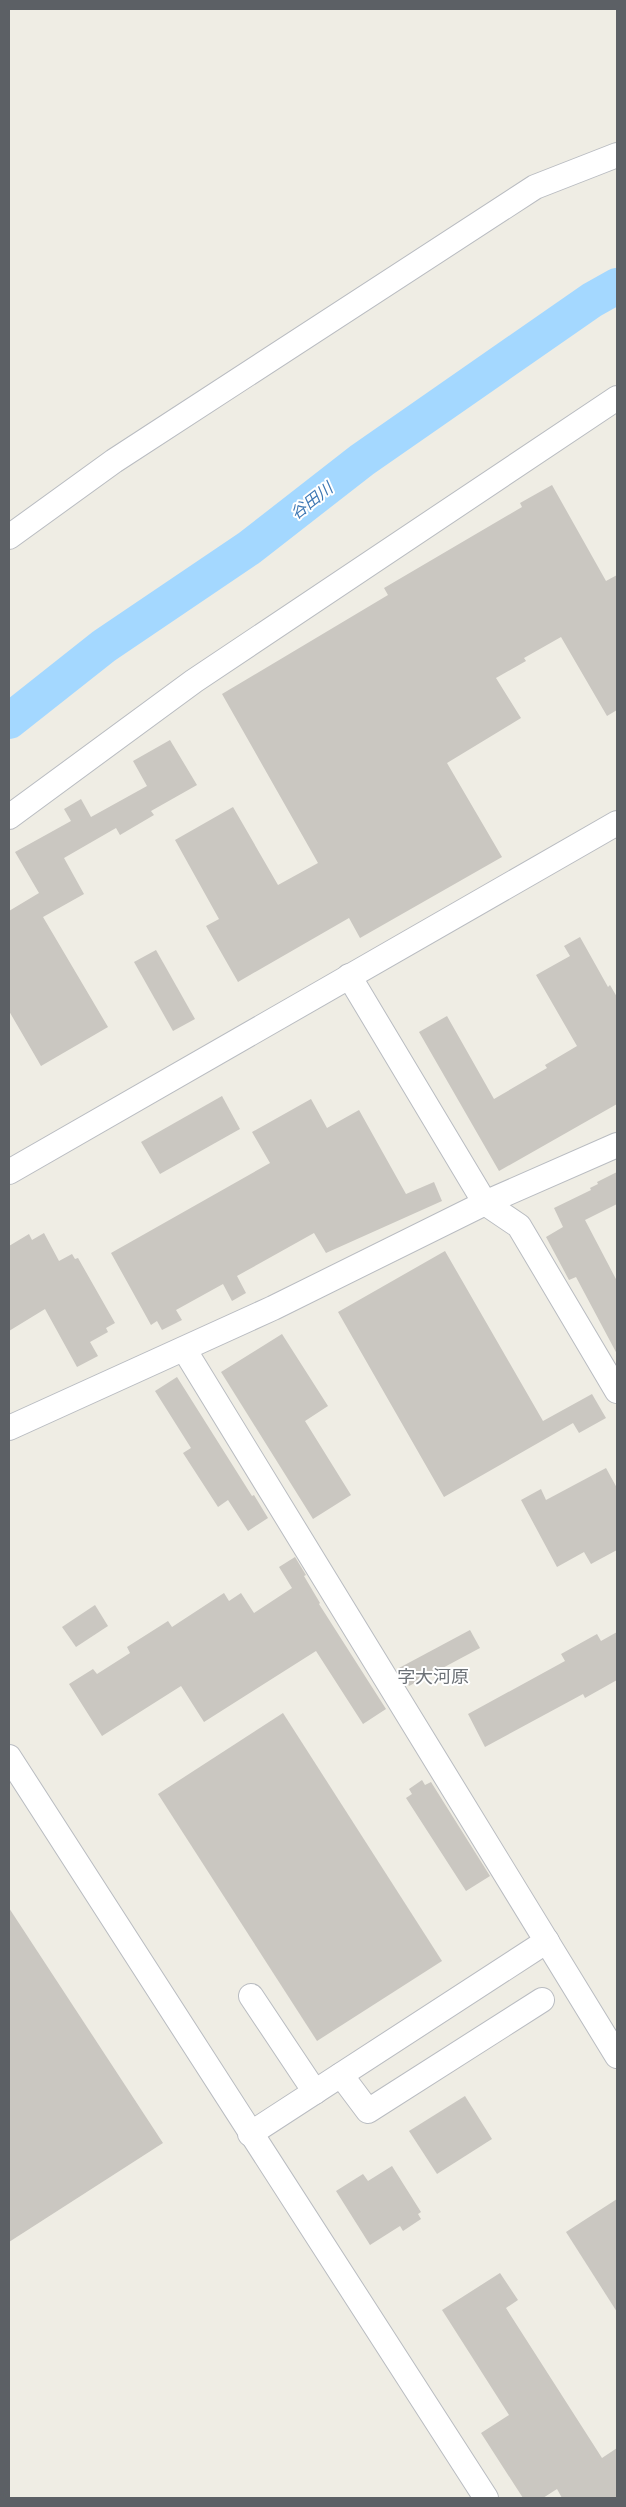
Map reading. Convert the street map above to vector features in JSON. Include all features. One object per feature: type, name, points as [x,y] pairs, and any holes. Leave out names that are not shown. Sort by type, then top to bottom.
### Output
[{"type":"street","points":[[9,537],[114,461],[535,187],[617,155]]},
{"type":"street","points":[[9,817],[194,681],[617,398]]},
{"type":"street","points":[[9,1172],[617,823]]},
{"type":"street","points":[[349,976],[485,1203],[519,1226],[617,1391]]},
{"type":"street","points":[[9,1428],[273,1308],[485,1203],[617,1144]]},
{"type":"street","points":[[184,1349],[617,2056]]},
{"type":"street","points":[[9,1757],[486,2498]]},
{"type":"street","points":[[250,2134],[546,1941]]},
{"type":"street","points":[[251,1996],[315,2092]]},
{"type":"street","points":[[341,2074],[368,2111],[542,2000]]},
{"type":"building","points":[[552,485],[606,581],[617,575],[617,710],[607,716],[561,637],[524,658],[526,661],[496,678],[521,718],[447,763],[502,857],[360,938],[349,918],[238,982],[206,926],[219,919],[175,840],[233,807],[278,885],[318,863],[222,694],[388,595],[384,588],[522,507],[520,503]]},
{"type":"building","points":[[170,740],[197,785],[151,811],[154,815],[120,835],[116,828],[64,858],[84,894],[43,917],[108,1027],[41,1066],[9,1011],[9,911],[39,893],[15,852],[71,821],[64,809],[81,799],[91,817],[147,786],[133,761]]},
{"type":"building","points":[[580,937],[608,987],[610,985],[617,997],[617,1104],[499,1171],[419,1032],[447,1016],[494,1099],[547,1068],[545,1065],[577,1046],[536,975],[570,956],[564,946]]},
{"type":"building","points":[[156,950],[195,1019],[173,1031],[134,962]]},
{"type":"building","points":[[222,1096],[240,1129],[160,1174],[141,1142]]},
{"type":"building","points":[[311,1099],[327,1128],[359,1110],[406,1194],[434,1182],[442,1201],[326,1253],[314,1233],[237,1276],[246,1293],[232,1301],[223,1284],[176,1310],[182,1320],[162,1330],[157,1321],[151,1325],[111,1253],[270,1163],[252,1132]]},
{"type":"building","points":[[617,1172],[617,1204],[585,1220],[617,1281],[617,1354],[576,1277],[569,1280],[546,1237],[563,1227],[554,1208],[591,1190],[590,1188],[598,1184],[597,1182]]},
{"type":"building","points":[[44,1233],[59,1261],[72,1254],[75,1259],[78,1258],[115,1323],[106,1328],[108,1332],[90,1342],[98,1356],[77,1367],[45,1309],[9,1331],[9,1246],[29,1234],[32,1240]]},
{"type":"building","points":[[445,1251],[543,1421],[592,1394],[606,1418],[579,1433],[573,1423],[444,1497],[338,1312]]},
{"type":"building","points":[[282,1334],[328,1406],[305,1421],[351,1495],[313,1519],[221,1372]]},
{"type":"building","points":[[177,1377],[252,1496],[254,1495],[268,1518],[248,1531],[228,1500],[218,1507],[183,1453],[191,1448],[155,1391]]},
{"type":"building","points":[[606,1468],[617,1488],[617,1550],[591,1564],[584,1552],[557,1567],[521,1500],[541,1489],[546,1500]]},
{"type":"building","points":[[295,1557],[306,1575],[304,1576],[319,1604],[386,1709],[363,1724],[316,1651],[204,1722],[181,1686],[102,1736],[69,1684],[93,1669],[97,1674],[130,1653],[127,1647],[168,1621],[172,1627],[224,1593],[229,1601],[241,1593],[254,1613],[292,1588],[279,1567]]},
{"type":"building","points":[[95,1605],[108,1626],[76,1647],[62,1627]]},
{"type":"building","points":[[470,1630],[480,1648],[409,1686],[399,1668]]},
{"type":"building","points":[[617,1632],[617,1680],[585,1698],[583,1694],[485,1747],[468,1714],[565,1661],[561,1654],[597,1634],[601,1641]]},
{"type":"building","points":[[283,1713],[442,1961],[317,2041],[158,1794]]},
{"type":"building","points":[[422,1780],[425,1785],[431,1782],[490,1876],[466,1891],[406,1798],[412,1794],[409,1789]]},
{"type":"building","points":[[9,1908],[163,2143],[9,2242]]},
{"type":"building","points":[[465,2096],[492,2139],[437,2174],[409,2131]]},
{"type":"building","points":[[392,2166],[421,2212],[418,2214],[421,2219],[403,2231],[400,2226],[370,2245],[336,2191],[363,2174],[368,2181]]},
{"type":"building","points":[[617,2199],[617,2312],[566,2232]]},
{"type":"building","points":[[500,2273],[518,2300],[506,2308],[602,2458],[617,2448],[617,2498],[562,2498],[557,2489],[543,2498],[523,2498],[481,2433],[509,2415],[442,2310]]},
{"type":"waterway","name":"谷田川","points":[[9,721],[104,646],[249,548],[362,460],[592,300],[617,286]]},
{"type":"district","name":"字大河原","points":[[433,1676]]}]
